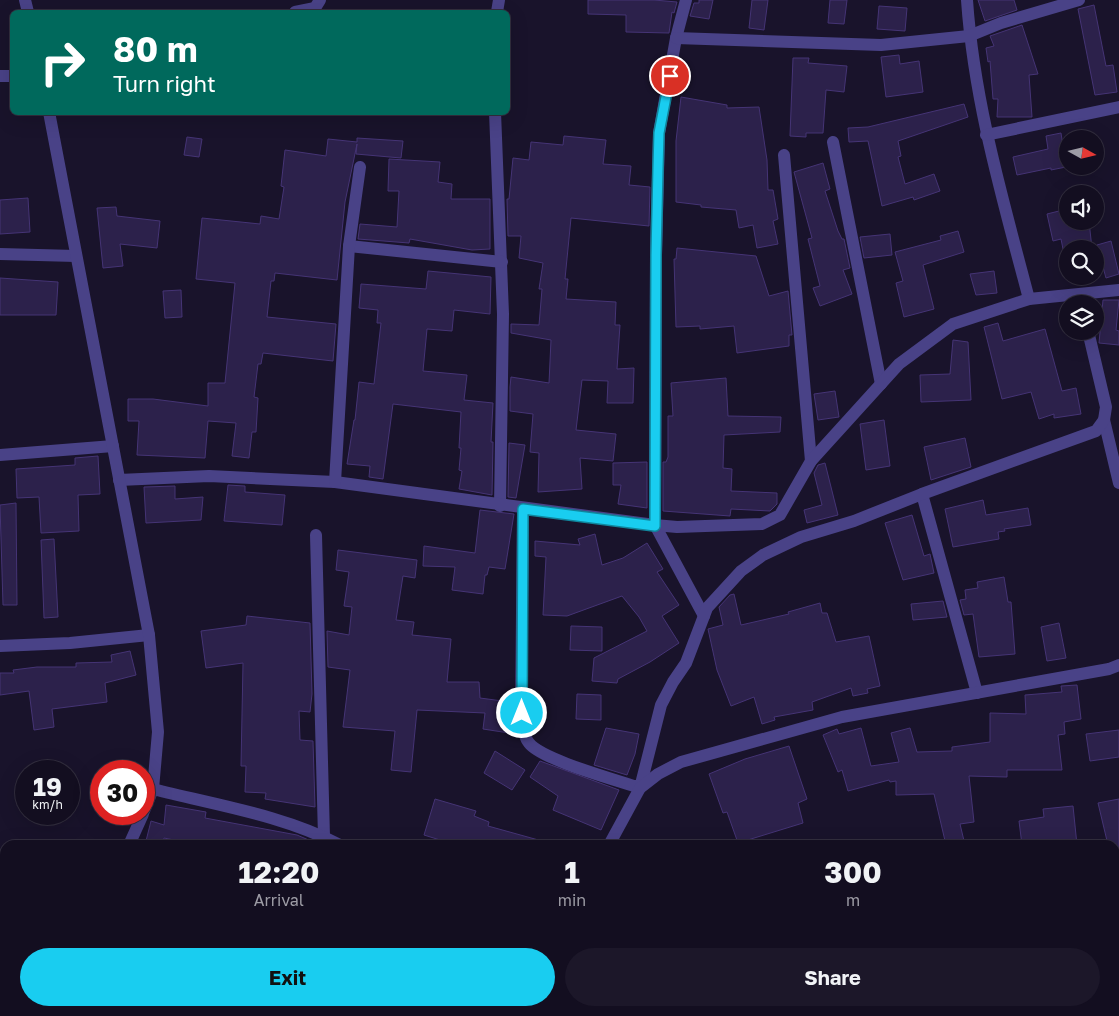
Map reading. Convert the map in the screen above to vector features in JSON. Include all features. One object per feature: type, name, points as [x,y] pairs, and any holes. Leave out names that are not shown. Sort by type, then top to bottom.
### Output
[{"type":"street","points":[[305,10],[315,8],[320,0]]},
{"type":"street","points":[[686,0],[676,38],[659,133],[656,255],[655,526],[704,616]]},
{"type":"street","points":[[967,0],[969,36],[986,135],[1029,299]]},
{"type":"street","points":[[676,38],[881,45],[969,36],[1001,23],[1079,0]]},
{"type":"street","points":[[986,135],[1119,107]]},
{"type":"street","points":[[50,115],[149,635],[158,732],[155,766]]},
{"type":"street","points":[[495,115],[502,262],[500,506]]},
{"type":"street","points":[[833,142],[881,384]]},
{"type":"street","points":[[784,155],[811,462]]},
{"type":"street","points":[[335,482],[349,246],[360,167]]},
{"type":"street","points":[[349,246],[502,262]]},
{"type":"street","points":[[0,254],[76,256]]},
{"type":"street","points":[[1096,295],[1119,290]]},
{"type":"street","points":[[119,480],[209,476],[335,482],[655,526],[762,524],[780,515],[811,462],[899,364],[953,324],[1029,299],[1059,298]]},
{"type":"street","points":[[1090,340],[1102,384],[1106,407],[1104,420],[1119,483]]},
{"type":"street","points":[[612,840],[640,788],[661,705],[686,663],[704,616],[722,590],[741,571],[763,555],[801,537],[854,521],[922,494],[1096,432],[1104,420]]},
{"type":"street","points":[[0,455],[113,446]]},
{"type":"street","points":[[922,494],[977,693]]},
{"type":"street","points":[[523,509],[522,713],[527,741],[534,749],[556,759],[640,788]]},
{"type":"street","points":[[316,535],[324,837]]},
{"type":"street","points":[[0,646],[70,643],[149,635]]},
{"type":"street","points":[[640,788],[658,774],[680,762],[842,717],[1109,669],[1119,665]]},
{"type":"street","points":[[155,790],[273,819],[330,840]]},
{"type":"street","points":[[132,840],[138,825]]},
{"type":"building","points":[[588,0],[677,2],[674,13],[672,12],[669,33],[626,32],[626,15],[588,14]]},
{"type":"building","points":[[699,0],[713,0],[709,19],[690,16],[694,3],[699,3]]},
{"type":"building","points":[[752,0],[768,0],[764,30],[749,28]]},
{"type":"building","points":[[830,0],[847,0],[844,24],[828,23]]},
{"type":"building","points":[[978,0],[1014,0],[1017,10],[985,21]]},
{"type":"building","points":[[1094,5],[1106,66],[1113,65],[1117,92],[1095,95],[1078,9]]},
{"type":"building","points":[[879,6],[907,8],[905,31],[877,29]]},
{"type":"building","points":[[1022,25],[1038,74],[1029,75],[1032,117],[997,117],[998,99],[993,99],[990,61],[988,62],[986,48],[994,46],[990,36]]},
{"type":"building","points":[[899,55],[900,64],[919,61],[923,92],[886,97],[881,57]]},
{"type":"building","points":[[793,58],[809,58],[808,63],[847,66],[844,92],[826,90],[823,133],[806,133],[806,137],[790,136]]},
{"type":"building","points":[[681,97],[727,105],[727,108],[759,107],[767,160],[768,190],[773,190],[778,219],[773,221],[778,244],[757,248],[753,225],[739,228],[736,210],[701,207],[701,205],[676,202],[676,141]]},
{"type":"building","points":[[964,104],[968,117],[898,141],[901,156],[898,157],[905,184],[934,174],[940,191],[914,200],[913,197],[882,206],[868,141],[849,142],[848,128],[868,127]]},
{"type":"building","points":[[1059,133],[1059,168],[1051,170],[1051,168],[1017,175],[1013,157],[1048,149],[1046,136]]},
{"type":"building","points":[[564,136],[606,140],[603,164],[631,166],[629,185],[650,187],[649,226],[571,218],[565,279],[568,279],[566,299],[616,302],[615,325],[620,325],[617,369],[634,368],[633,403],[607,403],[608,381],[582,380],[576,430],[616,434],[613,461],[580,458],[582,489],[538,492],[539,453],[530,452],[533,414],[510,411],[510,387],[511,377],[549,383],[551,340],[511,333],[511,324],[539,325],[542,289],[539,289],[543,263],[519,258],[521,236],[508,236],[507,199],[509,199],[513,158],[529,160],[531,142],[563,145]]},
{"type":"building","points":[[187,137],[202,139],[199,157],[184,155]]},
{"type":"building","points":[[357,138],[403,141],[401,158],[356,154],[357,144],[345,202],[337,280],[275,273],[274,281],[271,281],[267,317],[336,324],[333,361],[263,353],[261,364],[258,364],[254,397],[258,398],[256,432],[252,432],[249,458],[232,456],[236,423],[208,421],[205,458],[137,455],[139,421],[128,421],[128,399],[153,399],[208,406],[208,383],[225,383],[235,283],[196,279],[202,218],[260,224],[261,216],[279,219],[284,187],[281,186],[285,150],[326,156],[328,139],[357,142]]},
{"type":"building","points":[[389,159],[440,162],[438,182],[452,184],[451,199],[490,199],[490,249],[472,250],[410,239],[409,243],[358,239],[360,224],[397,227],[399,191],[388,191]]},
{"type":"building","points":[[823,163],[830,189],[825,191],[838,231],[842,239],[844,239],[850,268],[843,270],[852,294],[820,306],[813,288],[820,286],[808,239],[812,238],[794,172]]},
{"type":"building","points":[[28,198],[30,232],[0,234],[0,200]]},
{"type":"building","points":[[116,207],[117,216],[160,221],[157,248],[120,244],[123,266],[103,268],[97,208]]},
{"type":"building","points":[[1059,211],[1059,230],[1090,230],[1091,240],[1061,239],[1053,241],[1047,214]]},
{"type":"building","points":[[958,231],[964,252],[923,265],[934,309],[904,317],[896,283],[903,281],[895,252],[941,240],[940,236]]},
{"type":"building","points":[[890,234],[892,255],[864,258],[860,237]]},
{"type":"building","points":[[1111,241],[1119,274],[1106,278],[1104,271],[1104,243]]},
{"type":"building","points":[[677,248],[756,256],[769,296],[788,291],[792,335],[789,335],[789,346],[737,353],[734,326],[700,329],[700,326],[676,327],[674,259],[676,259]]},
{"type":"building","points":[[428,271],[491,277],[490,314],[454,310],[452,331],[427,329],[423,371],[467,375],[464,400],[493,403],[491,442],[493,442],[492,495],[459,489],[462,471],[459,470],[461,412],[393,404],[383,479],[369,477],[370,466],[347,464],[355,420],[359,382],[374,384],[381,323],[377,323],[378,310],[359,308],[361,284],[426,289]]},
{"type":"building","points":[[994,271],[997,293],[976,295],[970,274]]},
{"type":"building","points":[[0,278],[58,282],[56,315],[0,315]]},
{"type":"building","points":[[181,290],[182,317],[165,318],[163,291]]},
{"type":"building","points":[[1104,300],[1119,300],[1116,330],[1119,331],[1119,345],[1099,343],[1099,340],[1104,340]]},
{"type":"building","points":[[998,323],[1003,341],[1045,329],[1062,391],[1076,388],[1081,414],[1054,418],[1054,414],[1039,419],[1031,392],[1002,399],[984,327]]},
{"type":"building","points":[[953,340],[968,342],[971,400],[921,402],[920,375],[950,374]]},
{"type":"building","points":[[726,378],[728,416],[781,417],[780,432],[724,435],[723,468],[732,469],[731,491],[777,493],[777,504],[770,511],[731,509],[730,516],[663,511],[663,462],[666,462],[668,457],[668,416],[673,416],[671,383]]},
{"type":"building","points":[[835,391],[839,417],[818,420],[814,394]]},
{"type":"building","points":[[884,420],[890,466],[866,470],[860,424]]},
{"type":"building","points":[[965,438],[971,467],[931,480],[924,447]]},
{"type":"building","points":[[509,443],[525,445],[516,498],[508,497]]},
{"type":"building","points":[[98,456],[100,494],[78,495],[79,531],[41,533],[39,497],[17,498],[16,469],[75,465],[75,458]]},
{"type":"building","points":[[647,462],[647,508],[618,504],[621,485],[613,485],[613,463]]},
{"type":"building","points":[[825,463],[838,515],[807,523],[804,510],[822,505],[814,473],[818,465]]},
{"type":"building","points":[[228,485],[245,486],[245,492],[285,495],[282,525],[224,521]]},
{"type":"building","points":[[175,486],[175,499],[203,497],[201,520],[146,523],[144,487]]},
{"type":"building","points":[[983,500],[986,515],[1028,508],[1031,525],[1004,529],[1005,531],[998,532],[999,539],[953,547],[945,509]]},
{"type":"building","points":[[16,503],[17,605],[3,605],[0,505]]},
{"type":"building","points":[[480,510],[514,514],[505,569],[489,567],[487,575],[485,575],[483,594],[452,590],[455,567],[423,566],[424,546],[475,553]]},
{"type":"building","points":[[912,515],[924,556],[930,554],[934,573],[903,580],[885,523]]},
{"type":"building","points":[[595,534],[602,565],[623,558],[647,543],[663,569],[657,572],[679,605],[662,616],[679,643],[650,662],[618,679],[617,683],[592,681],[594,658],[647,631],[639,617],[622,596],[567,616],[543,615],[546,557],[535,556],[535,541],[580,545],[578,539]]},
{"type":"building","points":[[54,539],[58,617],[44,618],[41,540]]},
{"type":"building","points":[[338,550],[417,560],[415,578],[403,576],[396,620],[414,622],[412,635],[451,639],[447,682],[479,682],[480,698],[510,702],[508,719],[511,719],[509,733],[483,729],[485,713],[417,710],[411,772],[391,770],[395,731],[343,727],[350,670],[328,667],[327,631],[349,635],[352,607],[344,606],[349,572],[336,570]]},
{"type":"building","points":[[1004,577],[1008,602],[1011,602],[1015,654],[979,657],[973,614],[964,615],[960,600],[966,599],[965,590],[978,588],[977,582]]},
{"type":"building","points":[[734,594],[741,625],[789,614],[788,612],[820,603],[822,613],[827,613],[836,642],[869,636],[880,686],[867,689],[868,693],[853,696],[851,688],[812,702],[813,710],[774,717],[775,720],[762,724],[754,697],[731,706],[717,670],[708,629],[723,625],[719,607],[730,595]]},
{"type":"building","points":[[943,601],[947,617],[913,620],[911,604]]},
{"type":"building","points":[[247,616],[310,623],[312,694],[310,712],[299,711],[300,740],[313,741],[315,807],[265,799],[266,793],[245,792],[246,766],[241,766],[243,663],[206,668],[201,631],[246,625]]},
{"type":"building","points":[[1059,623],[1066,658],[1047,661],[1041,627]]},
{"type":"building","points":[[571,626],[602,627],[602,651],[570,650]]},
{"type":"building","points":[[130,651],[136,675],[105,683],[107,702],[52,709],[54,727],[34,730],[29,691],[0,695],[0,673],[14,673],[13,670],[37,667],[76,667],[76,663],[112,662],[111,655]]},
{"type":"building","points":[[1077,685],[1081,719],[1064,722],[1065,734],[1058,735],[1062,770],[1007,770],[1007,777],[969,776],[974,822],[960,824],[964,840],[945,840],[934,794],[896,795],[896,781],[890,782],[889,780],[848,791],[842,770],[838,772],[823,735],[837,729],[839,734],[861,728],[871,766],[899,762],[891,733],[910,728],[917,752],[952,751],[952,747],[990,742],[990,713],[1026,714],[1025,695],[1062,692],[1061,686]]},
{"type":"building","points":[[577,694],[601,695],[601,720],[576,719]]},
{"type":"building","points":[[606,728],[639,734],[635,754],[627,775],[594,765]]},
{"type":"building","points":[[1119,730],[1119,757],[1090,761],[1086,734]]},
{"type":"building","points":[[789,746],[807,799],[798,803],[803,823],[748,840],[737,840],[727,812],[723,813],[709,774],[745,759]]},
{"type":"building","points":[[495,751],[525,770],[512,790],[484,773]]},
{"type":"building","points":[[540,761],[619,790],[601,830],[553,810],[558,796],[530,777]]},
{"type":"building","points":[[435,799],[476,811],[474,816],[489,822],[488,826],[538,840],[440,840],[424,835]]},
{"type":"building","points":[[1119,799],[1119,840],[1107,840],[1098,803]]},
{"type":"building","points":[[166,805],[206,812],[205,818],[297,835],[309,840],[174,840],[164,838],[163,840],[146,840],[150,825],[155,825],[155,822],[164,825]]},
{"type":"building","points":[[1073,806],[1076,840],[1021,840],[1019,821],[1044,817],[1043,809]]},
{"type":"route","points":[[522,713],[523,509],[655,526],[656,255],[659,133],[670,76]]}]
